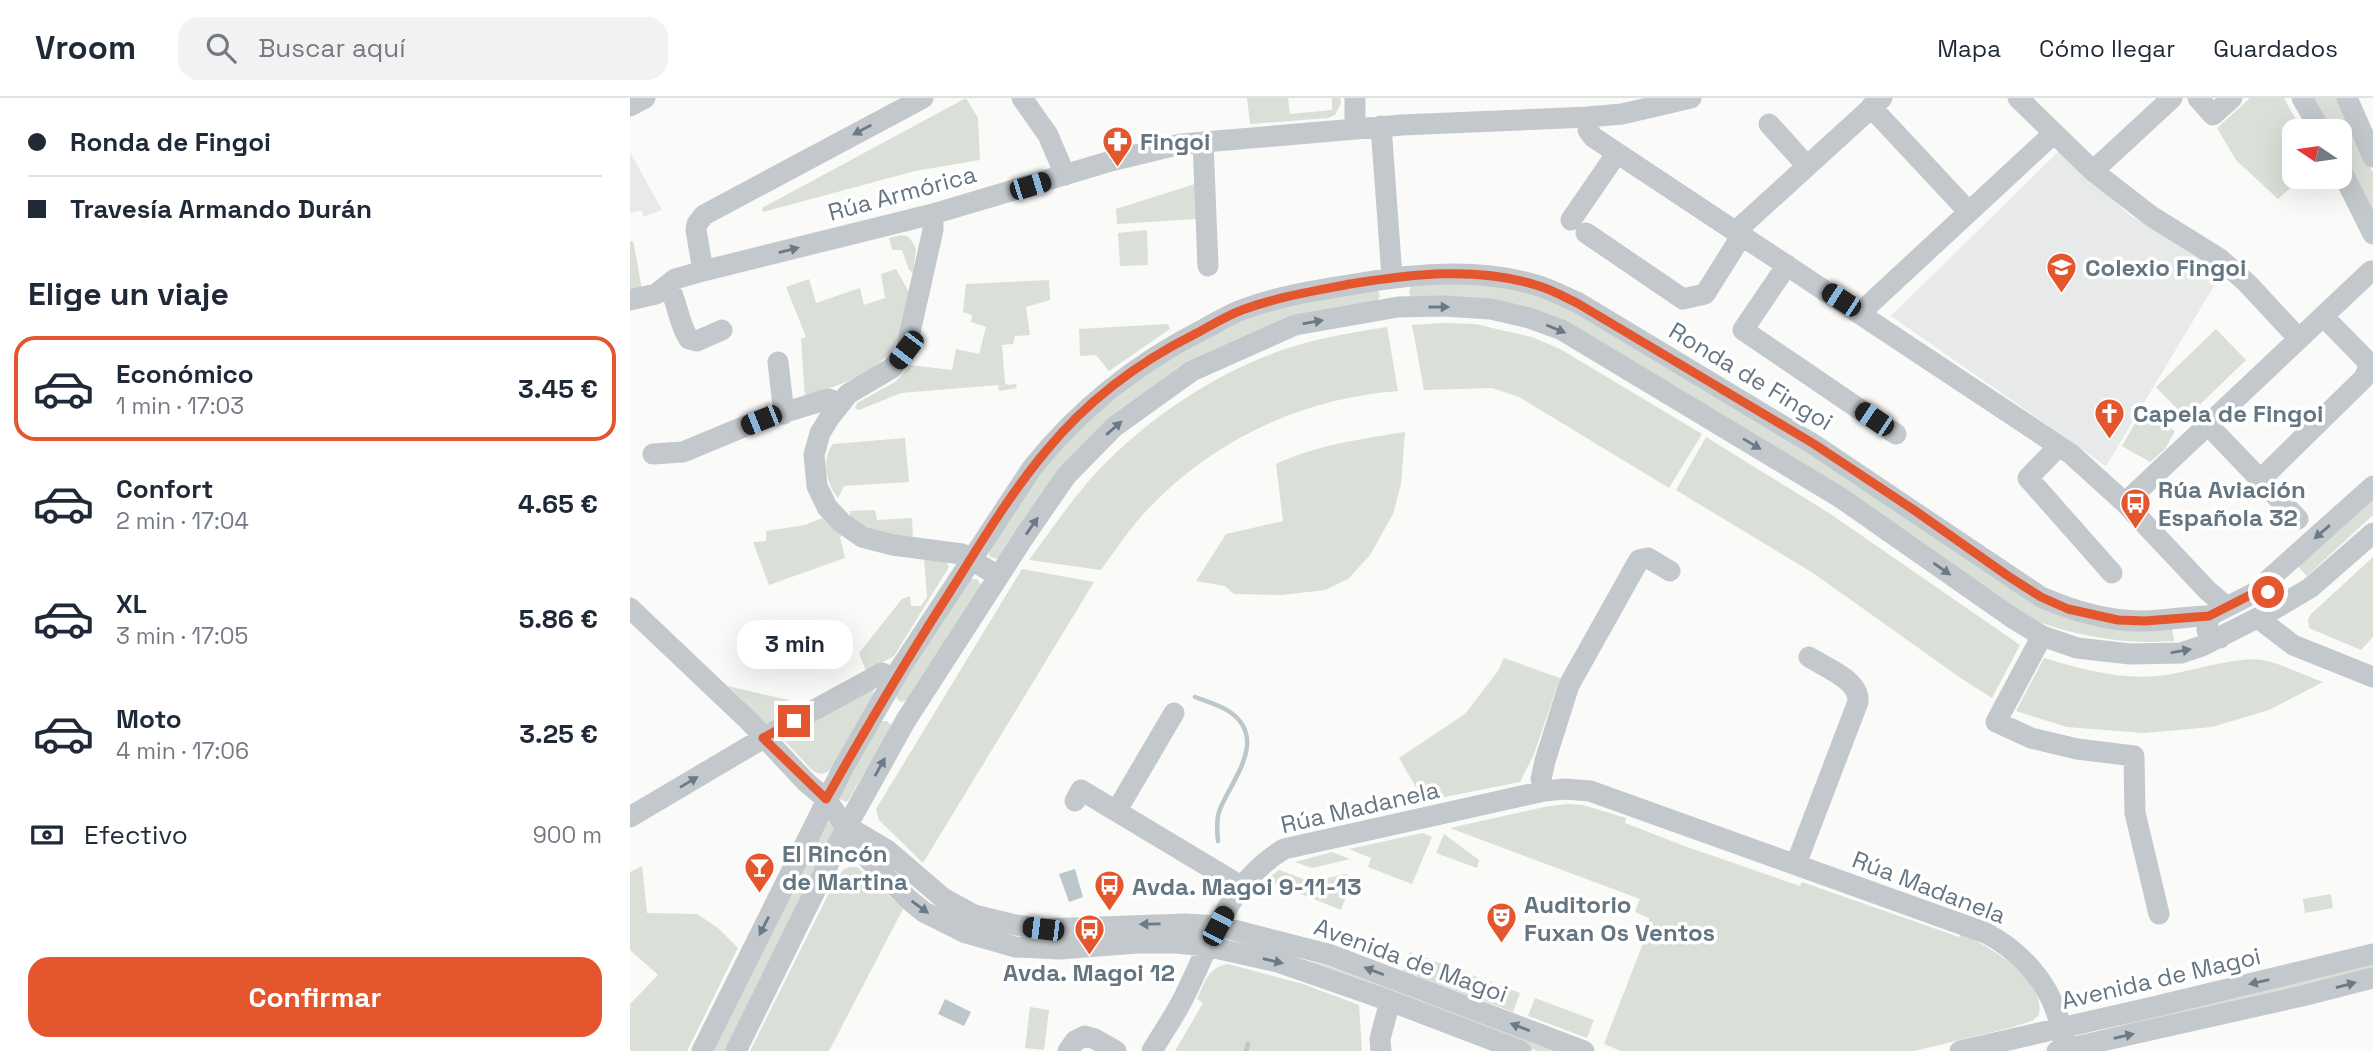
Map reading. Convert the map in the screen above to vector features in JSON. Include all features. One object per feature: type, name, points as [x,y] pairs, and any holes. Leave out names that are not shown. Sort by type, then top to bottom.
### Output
[{"type":"street","points":[[630,106],[645,98]]},
{"type":"street","points":[[703,271],[696,230],[704,215],[923,98]]},
{"type":"street","points":[[1022,98],[1048,135],[1065,175]]},
{"type":"street","points":[[1354,98],[1355,128]]},
{"type":"street","name":"Rúa Armórica","points":[[630,300],[656,294],[675,279],[703,271],[933,214],[1111,161],[1181,144],[1355,128],[1622,114],[1691,98]]},
{"type":"street","points":[[2018,98],[2093,171],[2151,216],[2220,259],[2299,339]]},
{"type":"street","points":[[2093,171],[2172,98]]},
{"type":"street","points":[[2198,98],[2213,114],[2232,98]]},
{"type":"street","points":[[2302,98],[2314,119]]},
{"type":"street","points":[[2347,98],[2373,157]]},
{"type":"street","points":[[1617,153],[1578,227],[1683,299],[1705,294],[1740,233],[1807,166],[1877,103],[1969,212]]},
{"type":"street","points":[[1588,117],[1588,130],[1593,137],[2071,454],[2125,503],[2208,591],[2218,612],[2207,630],[2211,635],[2220,638]]},
{"type":"street","points":[[1769,124],[1807,166]]},
{"type":"street","points":[[1381,127],[1396,308]]},
{"type":"street","points":[[1860,313],[2053,134]]},
{"type":"street","points":[[1203,142],[1208,266]]},
{"type":"street","points":[[2351,189],[2373,234]]},
{"type":"street","points":[[933,214],[933,230],[906,350],[892,368],[848,394],[840,402],[820,433],[814,455],[817,486],[828,507],[841,522],[862,537],[893,545],[953,552],[971,559],[998,576]]},
{"type":"street","points":[[1787,265],[1744,330],[1896,434]]},
{"type":"street","points":[[2125,503],[2371,271]]},
{"type":"street","name":"Ronda de Fingoi","points":[[702,1051],[826,799],[901,667],[1032,468],[1085,410],[1123,378],[1170,346],[1241,310],[1301,293],[1392,277],[1484,275],[1541,286],[1577,303],[1814,444],[2041,597],[2068,609],[2118,620],[2145,621],[2218,612],[2260,590],[2373,486]]},
{"type":"street","points":[[668,285],[675,296],[689,339],[696,341],[722,330]]},
{"type":"street","points":[[736,1051],[847,826],[906,720],[998,576],[1066,477],[1114,427],[1192,371],[1295,326],[1396,308],[1443,306],[1491,309],[1529,318],[1562,330],[1841,498],[2011,617],[2042,636],[2077,648],[2130,654],[2181,653],[2220,638],[2310,589],[2373,533]]},
{"type":"street","points":[[2260,480],[2363,379],[2368,370],[2367,362],[2323,316]]},
{"type":"street","points":[[778,362],[784,414]]},
{"type":"street","points":[[653,454],[683,452],[761,420],[828,398],[840,402]]},
{"type":"street","points":[[784,414],[798,418],[820,433]]},
{"type":"street","points":[[2208,425],[2298,519]]},
{"type":"street","points":[[2059,446],[2028,478],[2112,572]]},
{"type":"street","points":[[1544,791],[1541,779],[1545,761],[1569,685],[1623,587],[1639,561],[1648,558],[1670,570]]},
{"type":"street","points":[[2260,590],[2268,592],[2273,598],[2265,615]]},
{"type":"street","points":[[630,608],[750,722],[826,799],[847,826]]},
{"type":"street","points":[[2265,615],[2293,645],[2373,677]]},
{"type":"street","points":[[2042,636],[1996,722],[2031,738],[2077,749],[2134,756],[2135,813],[2159,914]]},
{"type":"street","points":[[1796,864],[1859,694],[1849,682],[1809,657]]},
{"type":"street","points":[[630,817],[763,738],[882,673],[886,675]]},
{"type":"street","points":[[881,703],[906,720]]},
{"type":"street","points":[[1117,810],[1174,713]]},
{"type":"street","points":[[1075,801],[1082,790],[1241,886]]},
{"type":"street","name":"Rúa Madanela","points":[[1218,926],[1241,886],[1264,861],[1284,849],[1544,791],[1590,790],[1968,925],[2000,941],[2015,951],[2035,975],[2056,1011],[2063,1050]]},
{"type":"street","name":"Avenida de Magoi","points":[[847,826],[887,849],[943,898],[974,915],[1043,929],[1185,924],[1218,926],[1331,955],[1584,1051]]},
{"type":"street","name":"Avenida de Magoi","points":[[847,826],[870,861],[908,898],[924,912],[966,933],[1015,947],[1060,949],[1176,943],[1206,946],[1278,961],[1521,1051]]},
{"type":"street","points":[[1152,1051],[1184,997],[1206,946],[1218,926]]},
{"type":"street","name":"Avenida de Magoi","points":[[1959,1051],[2373,954]]},
{"type":"street","name":"Avenida de Magoi","points":[[2063,1050],[2373,978]]},
{"type":"street","points":[[1381,1051],[1380,1039],[1390,1001]]},
{"type":"street","points":[[1068,1051],[1075,1041],[1085,1036],[1116,1051]]},
{"type":"shaded area","points":[[966,98],[978,118],[980,160],[915,171],[763,212],[762,208]]},
{"type":"shaded area","points":[[1247,98],[1288,98],[1290,114],[1332,110],[1332,98],[1340,98],[1341,103],[1335,115],[1328,118],[1250,124]]},
{"type":"shaded area","points":[[2250,98],[2284,98],[2295,119],[2282,119],[2282,189],[2289,189],[2278,199],[2236,160],[2217,128]]},
{"type":"shaded area","points":[[2312,98],[2339,98],[2349,119],[2323,119]]},
{"type":"shaded area","points":[[2352,127],[2373,173],[2373,216],[2352,175]]},
{"type":"shaded area","name":"Colexio Fingoi","points":[[2062,148],[2128,214],[2223,271],[2106,466],[1891,316]]},
{"type":"shaded area","points":[[630,152],[662,210],[644,217],[641,210],[630,213]]},
{"type":"shaded area","points":[[1195,184],[1196,219],[1117,224],[1116,209]]},
{"type":"shaded area","points":[[1147,230],[1148,265],[1120,266],[1118,233]]},
{"type":"shaded area","points":[[901,235],[909,237],[916,248],[913,273],[909,270],[902,250],[892,250],[889,238]]},
{"type":"shaded area","points":[[630,241],[633,241],[642,289],[630,291]]},
{"type":"shaded area","points":[[896,269],[909,292],[903,325],[892,349],[883,360],[860,376],[805,397],[801,339],[806,337],[786,287],[809,279],[816,303],[860,288],[864,305],[885,298],[881,274]]},
{"type":"shaded area","points":[[1049,280],[1050,300],[1026,307],[1030,335],[1015,336],[1013,344],[1002,345],[1005,383],[1016,384],[1017,388],[999,391],[998,385],[901,393],[859,410],[855,408],[857,403],[895,382],[910,365],[952,370],[956,349],[979,354],[986,327],[971,322],[972,315],[963,312],[966,284]]},
{"type":"shaded area","points":[[1466,281],[1500,285],[1558,302],[1828,460],[2020,594],[2172,628],[2174,641],[2136,642],[2100,638],[2029,619],[1577,331],[1412,299],[1409,293],[1411,284]]},
{"type":"shaded area","points":[[1377,289],[1380,296],[1377,302],[1138,397],[1001,556],[996,559],[989,556],[990,548],[1047,462],[1078,428],[1179,349],[1245,317],[1308,299]]},
{"type":"shaded area","points":[[1168,324],[1170,329],[1109,371],[1096,355],[1080,356],[1079,329]]},
{"type":"shaded area","points":[[1475,324],[1532,337],[1560,349],[1702,434],[1669,488],[1519,397],[1492,388],[1424,390],[1412,325]]},
{"type":"shaded area","points":[[1387,327],[1398,391],[1329,402],[1264,426],[1233,442],[1204,460],[1151,506],[1101,570],[1029,560],[1079,492],[1109,459],[1161,415],[1190,396],[1250,363],[1282,350],[1322,339]]},
{"type":"shaded area","points":[[2216,329],[2246,360],[2186,418],[2156,387]]},
{"type":"shaded area","points":[[2142,411],[2175,431],[2165,449],[2150,462],[2122,446]]},
{"type":"shaded area","points":[[1405,432],[1401,484],[1393,514],[1370,555],[1348,579],[1325,590],[1282,595],[1234,594],[1225,586],[1196,581],[1226,534],[1283,521],[1276,464],[1323,447]]},
{"type":"shaded area","points":[[1706,437],[1829,513],[2020,645],[1992,698],[1813,573],[1676,490]]},
{"type":"shaded area","points":[[905,438],[909,482],[844,486],[838,498],[830,486],[826,471],[827,457],[833,444]]},
{"type":"shaded area","points":[[2373,496],[2373,515],[2307,576],[2297,565]]},
{"type":"shaded area","points":[[875,510],[877,520],[912,518],[913,539],[866,530],[853,519],[849,511]]},
{"type":"shaded area","points":[[822,518],[843,535],[840,537],[845,558],[769,585],[753,542],[766,541],[766,531],[805,525]]},
{"type":"shaded area","points":[[2373,557],[2373,637],[2361,650],[2309,628],[2308,619],[2311,614]]},
{"type":"shaded area","points":[[924,559],[946,561],[949,567],[894,656],[866,671],[859,653],[902,599],[910,596],[911,606],[921,606],[927,597]]},
{"type":"shaded area","points":[[1022,569],[1094,582],[923,863],[879,820],[876,809]]},
{"type":"shaded area","points":[[968,579],[977,579],[981,585],[979,592],[909,699],[902,702],[897,699],[896,694]]},
{"type":"shaded area","points":[[1504,658],[1560,678],[1534,754],[1520,782],[1424,801],[1399,758],[1465,714],[1498,671]]},
{"type":"shaded area","points":[[2044,658],[2089,670],[2135,677],[2166,675],[2253,659],[2285,667],[2323,682],[2269,710],[2212,727],[2143,733],[2067,727],[2016,711]]},
{"type":"shaded area","points":[[728,686],[788,700],[794,709],[767,725]]},
{"type":"shaded area","points":[[874,688],[873,696],[826,773],[819,774],[812,770],[781,737]]},
{"type":"shaded area","points":[[877,721],[887,721],[892,726],[846,802],[836,797]]},
{"type":"shaded area","points":[[1568,804],[1583,805],[1626,818],[1625,823],[1800,886],[1802,882],[1959,937],[1961,933],[2000,955],[2025,976],[2039,1001],[2039,1015],[2032,1021],[2013,1027],[1914,1051],[1621,1051],[1604,1044],[1649,928],[1649,918],[1635,912],[1640,899],[1450,828]]},
{"type":"shaded area","points":[[829,822],[835,825],[837,834],[726,1051],[710,1051],[822,827]]},
{"type":"shaded area","points":[[1423,833],[1432,837],[1412,884],[1368,867],[1371,858],[1349,849]]},
{"type":"shaded area","points":[[1444,834],[1479,860],[1477,868],[1436,853]]},
{"type":"shaded area","points":[[1332,852],[1350,859],[1312,868],[1295,862]]},
{"type":"shaded area","points":[[642,866],[647,913],[697,914],[718,928],[738,948],[687,1051],[630,1051],[630,1004],[658,975],[630,950],[630,872]]},
{"type":"shaded area","points":[[849,867],[857,867],[903,909],[829,1051],[750,1051],[836,879]]},
{"type":"shaded area","points":[[1075,869],[1083,897],[1069,902],[1059,874]]},
{"type":"shaded area","points":[[1279,870],[1312,882],[1345,874],[1353,877],[1341,910],[1266,880]]},
{"type":"shaded area","points":[[2331,894],[2333,908],[2305,913],[2303,899]]},
{"type":"shaded area","points":[[1245,945],[1342,969],[1557,1051],[1537,1051],[1339,976]]},
{"type":"shaded area","points":[[1410,952],[1520,993],[1513,1012],[1403,971]]},
{"type":"shaded area","points":[[2373,958],[2373,969],[2089,1034]]},
{"type":"shaded area","points":[[1228,964],[1303,984],[1359,1005],[1362,1051],[1175,1051],[1203,1003],[1197,999],[1208,976],[1216,968]]},
{"type":"shaded area","points":[[1535,998],[1594,1020],[1587,1038],[1528,1016]]},
{"type":"shaded area","points":[[945,999],[971,1012],[964,1026],[938,1014]]},
{"type":"shaded area","points":[[1030,1007],[1049,1010],[1044,1050],[1025,1048]]},
{"type":"waterway","points":[[1195,697],[1230,712],[1241,723],[1246,734],[1244,759],[1219,813],[1218,841]]},
{"type":"waterway","points":[[1246,1051],[1248,1044]]},
{"type":"place","name":"Fingoi","points":[[1117,168]]},
{"type":"place","name":"Colexio Fingoi","points":[[2062,294]]},
{"type":"place","name":"Capela de Fingoi","points":[[2110,440]]},
{"type":"place","name":"Rúa Aviación Española 32","points":[[2135,530]]},
{"type":"place","name":"El Rincón de Martina","points":[[759,894]]},
{"type":"place","name":"Avda. Magoi 9-11-13","points":[[1109,913]]},
{"type":"place","name":"Auditorio Fuxan Os Ventos","points":[[1501,945]]},
{"type":"place","name":"Avda. Magoi 12","points":[[1089,957]]},
{"type":"route","points":[[794,721],[763,738],[826,799],[901,667],[971,559],[1032,468],[1085,410],[1123,378],[1170,346],[1241,310],[1301,293],[1392,277],[1484,275],[1541,286],[1577,303],[1814,444],[2008,576],[2041,597],[2068,609],[2118,620],[2145,621],[2209,616],[2260,590],[2268,592]]}]
